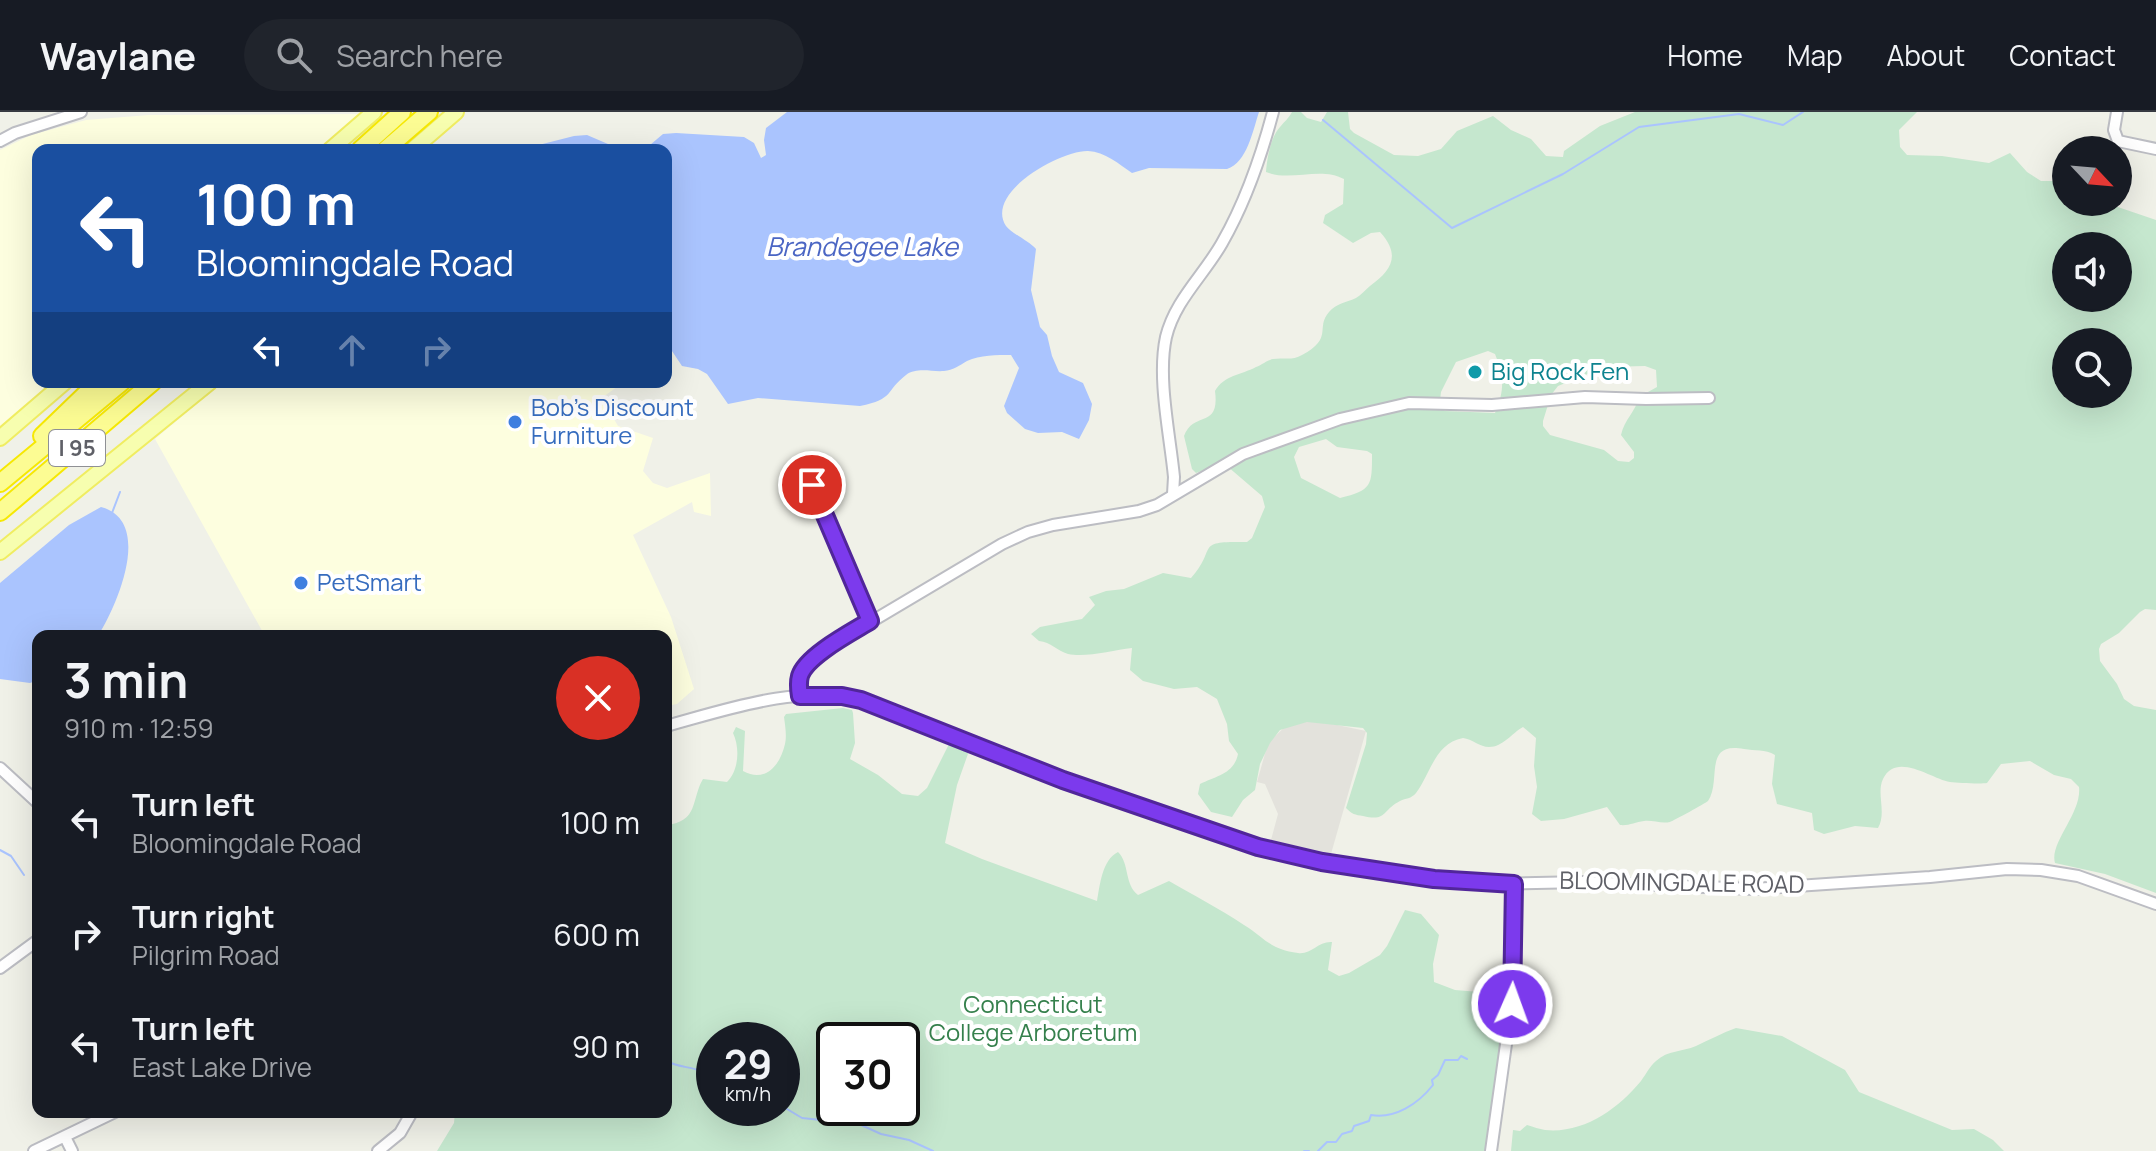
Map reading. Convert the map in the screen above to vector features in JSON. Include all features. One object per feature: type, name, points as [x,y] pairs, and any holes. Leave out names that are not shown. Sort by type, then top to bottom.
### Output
[{"type":"highway","points":[[367,144],[402,112]]},
{"type":"highway","points":[[392,144],[429,112]]},
{"type":"highway","points":[[0,472],[91,388]]},
{"type":"highway","name":"I 95","points":[[0,483],[115,388]]},
{"type":"highway","name":"I 95","points":[[0,512],[146,388]]},
{"type":"main road","points":[[337,144],[374,112]]},
{"type":"main road","points":[[419,144],[456,112]]},
{"type":"main road","points":[[0,438],[58,388]]},
{"type":"main road","points":[[0,552],[203,388]]},
{"type":"street","points":[[0,141],[15,133],[81,112]]},
{"type":"street","points":[[1173,494],[1164,374],[1166,336],[1181,301],[1220,247],[1237,216],[1273,112]]},
{"type":"street","points":[[2117,112],[2115,137],[2118,141],[2156,149]]},
{"type":"street","points":[[800,696],[800,675],[827,648],[1028,532],[1157,505],[1243,454],[1340,419],[1409,403],[1492,405],[1585,397],[1709,398]]},
{"type":"street","points":[[812,485],[870,621]]},
{"type":"street","name":"BLOOMINGDALE ROAD","points":[[672,724],[742,705],[800,696],[842,696],[861,700],[1063,780],[1282,854],[1434,879],[1514,884],[1584,882],[1753,889],[2007,869],[2078,876],[2156,904]]},
{"type":"street","points":[[0,768],[32,797]]},
{"type":"street","points":[[1491,1151],[1514,987],[1514,884]]},
{"type":"street","points":[[0,968],[32,944]]},
{"type":"street","points":[[34,1151],[103,1118]]},
{"type":"street","points":[[378,1151],[401,1131],[409,1118]]},
{"type":"street","points":[[65,1137],[72,1151]]},
{"type":"shaded area","points":[[363,114],[328,144],[32,144],[32,388],[44,388],[0,428],[0,150],[31,135],[86,120],[149,115]]},
{"type":"shaded area","points":[[216,388],[616,388],[603,397],[600,404],[607,407],[618,426],[653,438],[643,471],[653,483],[667,488],[710,473],[711,516],[694,512],[692,502],[633,535],[671,617],[694,689],[672,705],[672,630],[262,630],[155,439]]},
{"type":"shaded area","points":[[1318,721],[1366,731],[1331,854],[1271,840],[1278,814],[1265,784],[1257,782],[1268,743],[1290,722]]},
{"type":"green space","points":[[1292,112],[1301,112],[1307,118],[1321,122],[1327,112],[1348,112],[1350,129],[1354,133],[1394,155],[1418,156],[1441,149],[1457,131],[1493,116],[1511,130],[1531,139],[1546,156],[1563,157],[1564,151],[1600,126],[1635,112],[1917,112],[1899,130],[1900,147],[1907,155],[1942,156],[1989,163],[2010,153],[2027,172],[2041,181],[2052,181],[2052,216],[2132,216],[2132,212],[2156,220],[2156,610],[2140,612],[2099,649],[2100,661],[2124,699],[2134,706],[2156,710],[2156,893],[2105,874],[2055,863],[2054,855],[2076,807],[2079,787],[2071,779],[2054,775],[2030,761],[2001,764],[1987,783],[1950,782],[1915,769],[1896,767],[1889,771],[1881,785],[1882,816],[1878,828],[1855,826],[1824,834],[1814,830],[1812,813],[1777,804],[1772,784],[1775,755],[1731,748],[1718,757],[1708,801],[1670,822],[1644,821],[1620,825],[1607,807],[1564,819],[1541,821],[1532,814],[1537,787],[1534,766],[1536,738],[1523,727],[1494,746],[1486,747],[1463,738],[1454,741],[1440,752],[1414,795],[1394,804],[1381,816],[1371,817],[1354,814],[1346,808],[1367,733],[1363,728],[1307,722],[1280,730],[1260,764],[1255,790],[1243,800],[1232,817],[1211,812],[1198,794],[1200,784],[1228,770],[1238,754],[1229,741],[1227,724],[1217,699],[1197,687],[1174,689],[1143,681],[1130,670],[1132,648],[1075,655],[1039,641],[1031,634],[1040,627],[1082,619],[1095,605],[1089,597],[1106,591],[1124,589],[1163,573],[1191,578],[1212,545],[1247,542],[1252,538],[1265,507],[1262,496],[1227,466],[1217,465],[1196,473],[1192,469],[1184,436],[1188,428],[1214,411],[1215,391],[1223,382],[1271,360],[1295,358],[1312,349],[1321,338],[1323,323],[1329,312],[1358,297],[1384,274],[1391,262],[1390,248],[1380,232],[1371,233],[1353,243],[1323,223],[1325,215],[1343,204],[1344,179],[1325,174],[1276,175],[1266,172],[1268,155],[1277,132]],"holes":[[[1488,351],[1495,354],[1502,383],[1495,413],[1445,411],[1439,408],[1441,392],[1456,362]],[[1645,366],[1656,370],[1657,387],[1639,397],[1621,435],[1634,452],[1634,458],[1629,462],[1618,461],[1604,450],[1550,435],[1543,426],[1551,395],[1558,386],[1605,367]],[[1326,439],[1337,447],[1367,451],[1372,454],[1372,473],[1368,485],[1340,498],[1301,478],[1294,457],[1299,447]]]},
{"type":"green space","name":"Connecticut College Arboretum","points":[[843,708],[852,710],[855,743],[850,759],[902,794],[918,796],[927,788],[950,742],[969,751],[957,785],[945,843],[1097,901],[1105,867],[1118,852],[1138,895],[1169,881],[1226,913],[1280,949],[1303,953],[1332,942],[1328,970],[1339,976],[1380,955],[1405,910],[1421,914],[1439,935],[1433,964],[1434,982],[1455,990],[1504,994],[1503,1023],[1485,1151],[437,1151],[454,1118],[672,1118],[672,824],[689,814],[703,779],[727,782],[731,777],[737,759],[733,733],[736,727],[745,731],[743,771],[758,775],[765,774],[775,765],[785,744],[786,714]]},
{"type":"green space","points":[[1736,1028],[1782,1036],[1845,1070],[1859,1092],[1952,1130],[1974,1129],[2004,1151],[1511,1151],[1513,1130],[1520,1131],[1527,1125],[1559,1130],[1586,1124],[1622,1101],[1661,1057]]},
{"type":"water","name":"Brandegee Lake","points":[[787,112],[1259,112],[1244,153],[1234,166],[1227,169],[1149,168],[1132,173],[1112,159],[1088,151],[1045,165],[1015,187],[1006,200],[1002,213],[1006,226],[1036,249],[1031,290],[1040,327],[1047,335],[1052,356],[1059,372],[1083,383],[1092,404],[1089,420],[1079,439],[1062,432],[1038,433],[1025,429],[1007,413],[1004,406],[1019,368],[1011,355],[977,358],[947,370],[910,373],[884,397],[860,406],[758,398],[728,404],[707,374],[682,366],[672,351],[672,144],[651,144],[663,134],[676,133],[744,137],[754,143],[761,158],[766,155],[766,128]]},
{"type":"water","name":"Brandegee Lake","points":[[587,135],[608,144],[543,144],[574,136]]},
{"type":"water","points":[[101,507],[117,515],[126,529],[126,566],[114,605],[101,630],[32,630],[32,682],[0,679],[0,583],[69,525]]},
{"type":"waterway","points":[[1323,120],[1452,228],[1563,174],[1639,127],[1739,114],[1783,125],[1803,112]]},
{"type":"waterway","points":[[112,513],[120,492]]},
{"type":"waterway","points":[[0,850],[11,856],[24,875]]},
{"type":"waterway","points":[[1318,1151],[1327,1142],[1336,1142],[1342,1134],[1352,1131],[1354,1126],[1369,1121],[1371,1115],[1389,1115],[1413,1104],[1433,1085],[1432,1080],[1445,1060],[1458,1060],[1461,1056],[1467,1059]]},
{"type":"waterway","points":[[672,1063],[696,1069]]},
{"type":"waterway","points":[[800,1117],[859,1124],[933,1151]]},
{"type":"waterway","points":[[1304,1151],[1309,1151]]},
{"type":"place","name":"Big Rock Fen","points":[[1475,372]]},
{"type":"place","name":"Bob's Discount Furniture","points":[[515,422]]},
{"type":"place","name":"PetSmart","points":[[301,583]]},
{"type":"route","points":[[812,485],[870,621],[827,648],[805,667],[800,675],[800,696],[816,694],[861,700],[1063,780],[1282,854],[1434,879],[1514,884],[1512,1004]]}]
